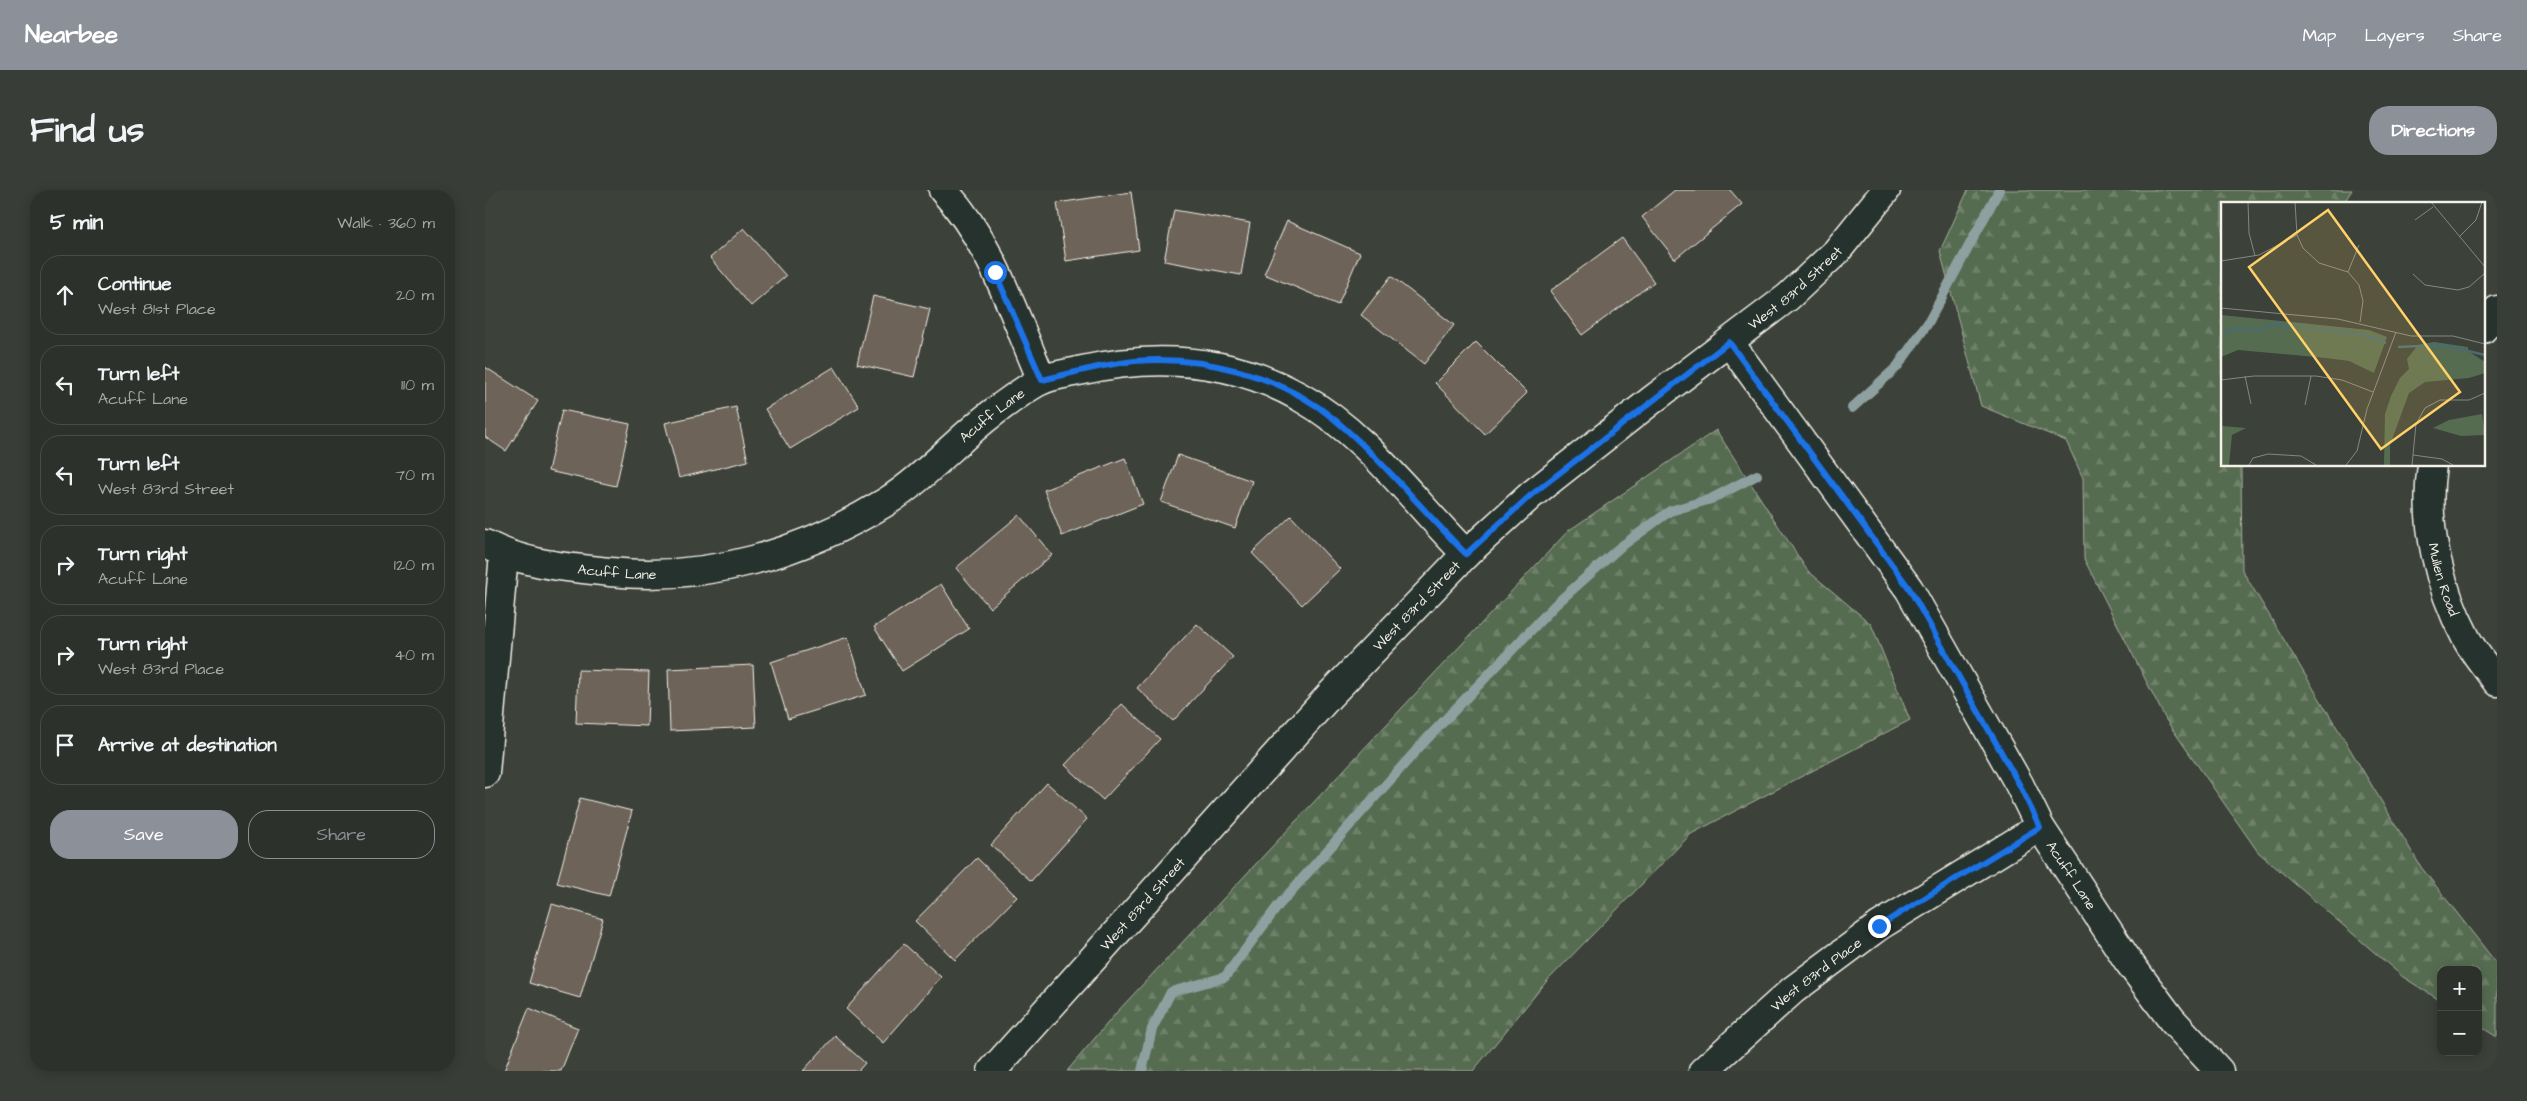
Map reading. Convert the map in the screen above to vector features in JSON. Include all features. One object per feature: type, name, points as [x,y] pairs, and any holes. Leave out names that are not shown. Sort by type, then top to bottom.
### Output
[{"type":"street","points":[[943,190],[975,230],[1042,380]]},
{"type":"street","name":"West 83rd Street","points":[[992,1071],[1330,695],[1466,554],[1531,495],[1788,297],[1837,252],[1886,190]]},
{"type":"street","points":[[2485,326],[2497,310]]},
{"type":"street","name":"Acuff Lane","points":[[1729,342],[1909,588],[2019,784],[2040,827],[2128,961],[2172,1020],[2219,1071]]},
{"type":"street","name":"Acuff Lane","points":[[494,549],[533,563],[634,574],[705,571],[759,560],[826,535],[889,500],[974,428],[1042,380],[1097,367],[1135,361],[1165,360],[1195,362],[1224,367],[1274,384],[1301,397],[1333,418],[1376,458],[1466,554]]},
{"type":"street","name":"Mullen Road","points":[[2431,466],[2431,529],[2443,587],[2466,640],[2497,682]]},
{"type":"street","points":[[485,773],[494,549]]},
{"type":"street","name":"West 83rd Place","points":[[1703,1071],[1793,990],[1879,926],[2040,827]]},
{"type":"green space","points":[[1968,190],[2352,190],[2344,202],[2221,202],[2221,466],[2241,466],[2242,570],[2421,867],[2497,964],[2497,1037],[2482,1028],[2482,966],[2437,966],[2437,998],[2403,977],[2258,852],[2166,720],[2084,559],[2083,478],[2066,441],[1981,406],[1940,251]]},
{"type":"green space","points":[[1716,430],[1807,570],[1871,624],[1910,720],[1691,834],[1546,982],[1473,1071],[1067,1071],[1117,1012],[1568,531]]},
{"type":"building","points":[[1675,190],[1730,190],[1742,204],[1675,259],[1642,217]]},
{"type":"building","points":[[1131,192],[1139,250],[1066,261],[1057,203]]},
{"type":"building","points":[[1174,210],[1250,223],[1241,275],[1164,261]]},
{"type":"building","points":[[1287,221],[1360,253],[1338,305],[1264,274]]},
{"type":"building","points":[[744,228],[786,276],[751,306],[710,258]]},
{"type":"building","points":[[1622,238],[1654,282],[1582,335],[1550,291]]},
{"type":"building","points":[[1391,276],[1454,325],[1424,364],[1361,315]]},
{"type":"building","points":[[873,296],[930,309],[914,377],[857,364]]},
{"type":"building","points":[[1476,342],[1527,393],[1485,434],[1435,383]]},
{"type":"building","points":[[485,367],[538,401],[506,451],[485,437]]},
{"type":"building","points":[[834,367],[859,407],[790,449],[765,409]]},
{"type":"building","points":[[736,407],[748,461],[679,478],[665,423]]},
{"type":"building","points":[[562,410],[630,424],[616,486],[548,471]]},
{"type":"building","points":[[1178,455],[1252,481],[1235,528],[1161,502]]},
{"type":"building","points":[[1125,458],[1143,504],[1062,536],[1044,490]]},
{"type":"building","points":[[1019,515],[1052,555],[990,608],[956,568]]},
{"type":"building","points":[[1291,516],[1340,569],[1302,605],[1252,553]]},
{"type":"building","points":[[941,584],[969,629],[902,671],[874,627]]},
{"type":"building","points":[[1197,624],[1233,657],[1173,721],[1137,688]]},
{"type":"building","points":[[848,637],[866,695],[788,719],[771,662]]},
{"type":"building","points":[[753,665],[756,727],[670,731],[668,669]]},
{"type":"building","points":[[578,670],[649,672],[647,726],[576,723]]},
{"type":"building","points":[[1122,704],[1160,739],[1103,800],[1065,765]]},
{"type":"building","points":[[1047,783],[1087,819],[1031,881],[991,845]]},
{"type":"building","points":[[580,798],[632,811],[609,896],[557,883]]},
{"type":"building","points":[[977,858],[1017,897],[955,960],[915,921]]},
{"type":"building","points":[[552,904],[603,919],[580,998],[529,983]]},
{"type":"building","points":[[904,944],[941,977],[883,1043],[846,1009]]},
{"type":"building","points":[[529,1008],[578,1028],[561,1071],[504,1071]]},
{"type":"building","points":[[835,1036],[865,1063],[858,1071],[803,1071]]},
{"type":"waterway","points":[[1852,408],[1897,367],[1928,323],[1999,190]]},
{"type":"waterway","points":[[1142,1071],[1152,1029],[1171,992],[1225,977],[1278,906],[1423,743],[1555,605],[1619,548],[1670,511],[1711,499],[1757,475]]},
{"type":"route","points":[[995,272],[1042,380],[1097,367],[1135,361],[1165,360],[1195,362],[1224,367],[1274,384],[1301,397],[1333,418],[1376,458],[1466,554],[1531,495],[1729,342],[1909,588],[2019,784],[2040,827],[1879,926]]}]
